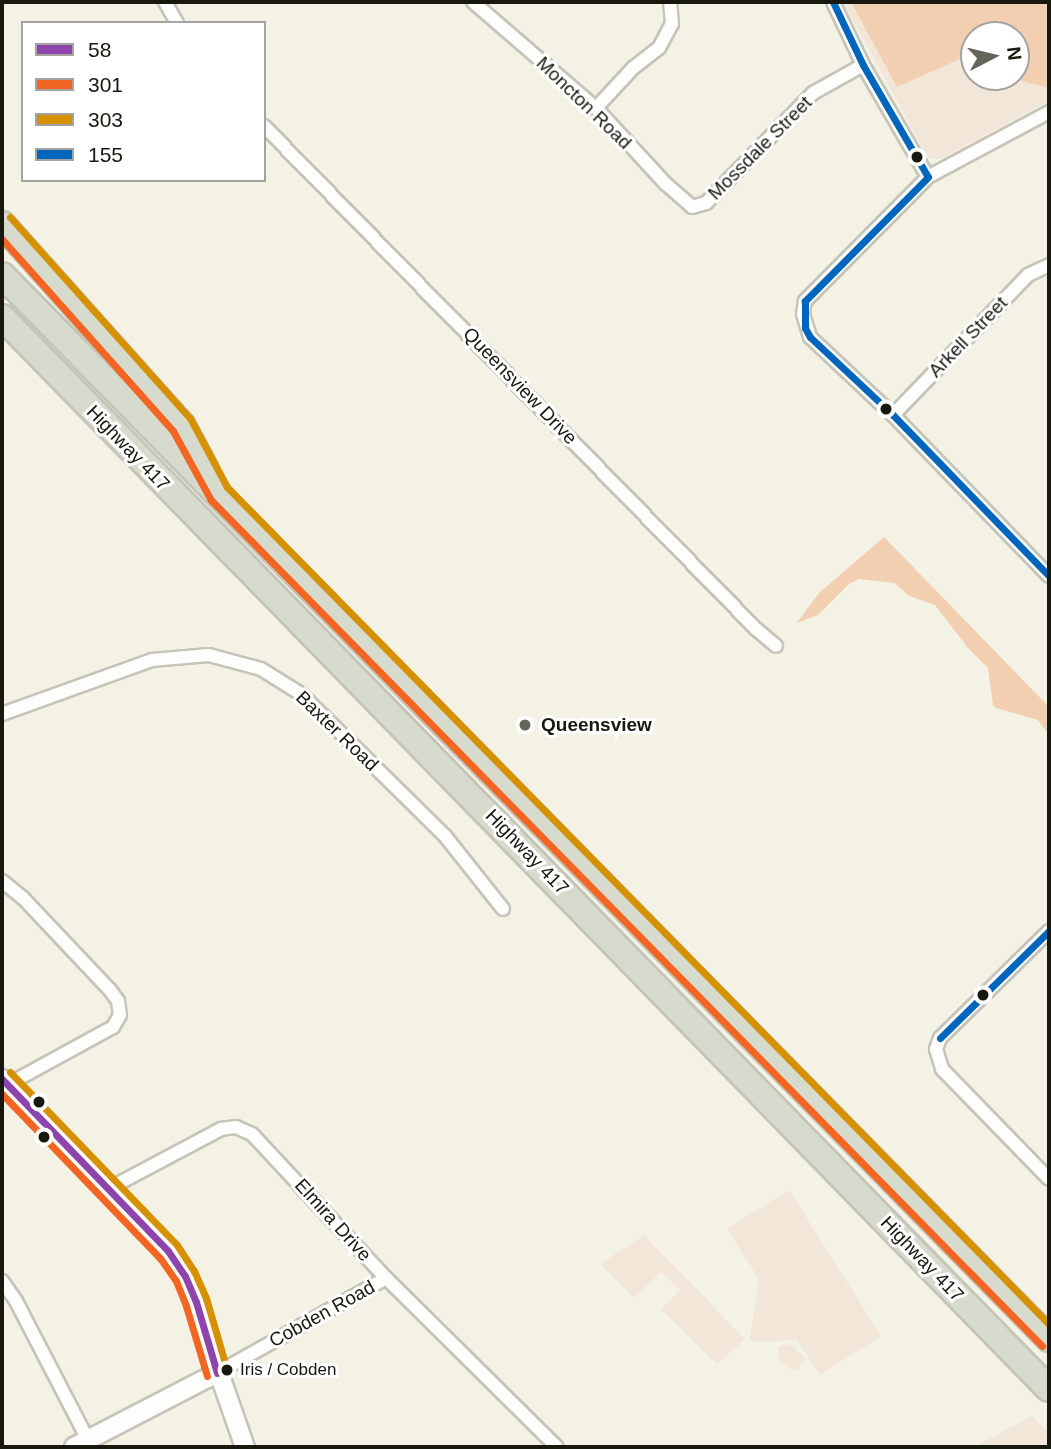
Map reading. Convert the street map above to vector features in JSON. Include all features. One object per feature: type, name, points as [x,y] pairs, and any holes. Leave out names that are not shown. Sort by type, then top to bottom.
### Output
[{"type":"highway","points":[[2,224],[182,425],[218,493]]},
{"type":"highway","points":[[2,275],[1049,1339]]},
{"type":"highway","name":"Highway 417","points":[[2,317],[1049,1389]]},
{"type":"highway","points":[[2,339],[126,454],[157,478]]},
{"type":"street","points":[[165,2],[176,21]]},
{"type":"street","name":"Moncton Road","points":[[473,2],[596,108],[666,184],[692,207]]},
{"type":"street","points":[[596,108],[633,68],[659,48],[672,24],[670,2]]},
{"type":"street","points":[[833,2],[863,65],[929,177]]},
{"type":"street","name":"Mossdale Street","points":[[692,207],[706,203],[813,93],[863,65]]},
{"type":"street","points":[[1049,112],[929,177],[805,301],[803,314],[810,337],[892,415],[1049,576]]},
{"type":"street","name":"Queensview Drive","points":[[266,128],[756,629],[776,646]]},
{"type":"street","name":"Arkell Street","points":[[892,415],[1028,275],[1049,265]]},
{"type":"street","name":"Baxter Road","points":[[2,714],[152,660],[209,655],[239,660],[261,669],[301,694],[436,827],[503,909]]},
{"type":"street","points":[[2,881],[23,898],[110,990],[118,1002],[120,1015],[113,1027],[16,1080],[5,1083],[110,1188],[168,1251],[185,1276],[244,1447]]},
{"type":"street","points":[[1049,931],[940,1038],[936,1049],[942,1069],[1049,1179]]},
{"type":"street","name":"Elmira Drive","points":[[110,1188],[221,1129],[236,1127],[252,1134],[386,1278],[557,1447]]},
{"type":"street","name":"Cobden Road","points":[[80,1444],[217,1373],[386,1278]]},
{"type":"street","points":[[2,1281],[16,1301],[80,1444]]},
{"type":"shaded area","points":[[843,2],[1049,2],[1049,101],[940,159],[928,158]]},
{"type":"shaded area","points":[[851,2],[1049,2],[1049,88],[1030,83],[1030,21],[960,21],[960,59],[897,87]]},
{"type":"shaded area","points":[[884,537],[1049,707],[1049,735],[1038,720],[996,708],[993,705],[988,668],[968,648],[935,605],[909,596],[895,583],[859,579],[849,584],[818,615],[797,623],[819,593]]},
{"type":"shaded area","points":[[789,1190],[881,1336],[820,1375],[797,1340],[753,1342],[750,1338],[759,1279],[727,1229]]},
{"type":"shaded area","points":[[644,1235],[745,1339],[717,1364],[661,1310],[680,1290],[661,1272],[634,1298],[600,1264]]},
{"type":"shaded area","points":[[792,1345],[806,1360],[796,1370],[789,1368],[778,1358],[778,1348]]},
{"type":"shaded area","points":[[1032,1416],[1049,1434],[1049,1447],[974,1447]]},
{"type":"transit line","name":"155","points":[[833,2],[863,65],[928,177]]},
{"type":"transit line","name":"155","points":[[928,177],[805,301],[805,328],[810,337],[893,415],[1049,576]]},
{"type":"transit line","name":"303","points":[[10,217],[190,418],[227,487],[1049,1324]]},
{"type":"transit line","name":"301","points":[[2,239],[173,431],[211,500],[1042,1346]]},
{"type":"transit line","name":"155","points":[[940,1038],[1049,931]]},
{"type":"transit line","name":"303","points":[[10,1072],[177,1245],[194,1271],[206,1298],[227,1370]]},
{"type":"transit line","name":"58","points":[[2,1079],[168,1251],[185,1276],[196,1302],[217,1373]]},
{"type":"transit line","name":"301","points":[[2,1094],[160,1258],[176,1281],[186,1306],[207,1376]]},
{"type":"place","name":"Queensview","points":[[525,725]]},
{"type":"place","name":"Iris / Cobden","points":[[227,1370]]}]
